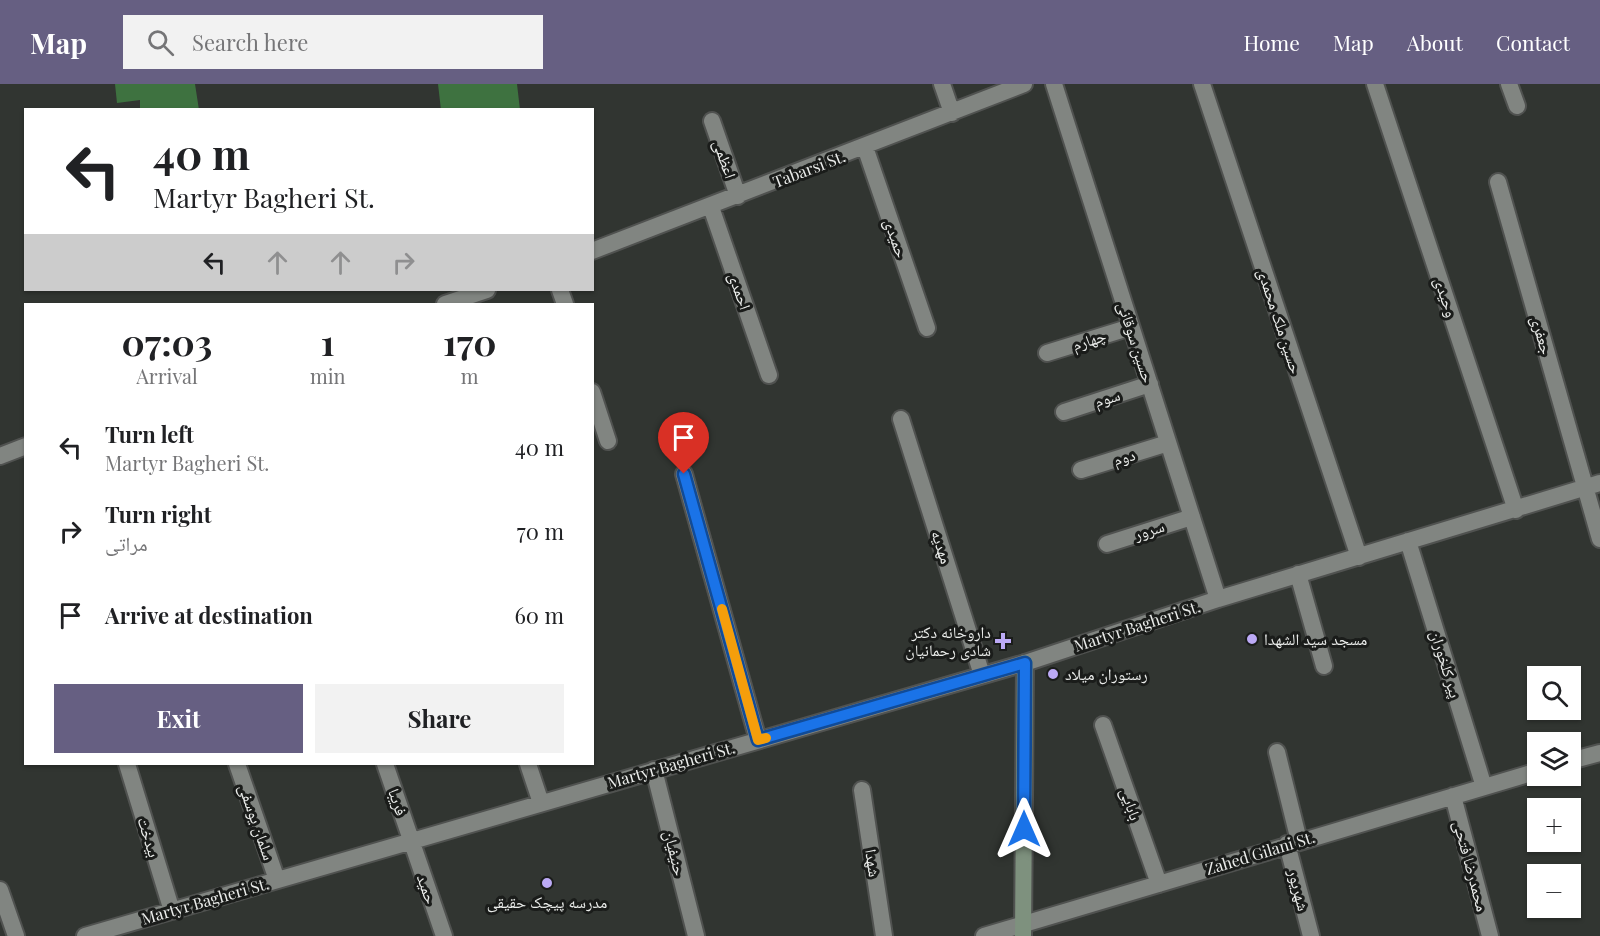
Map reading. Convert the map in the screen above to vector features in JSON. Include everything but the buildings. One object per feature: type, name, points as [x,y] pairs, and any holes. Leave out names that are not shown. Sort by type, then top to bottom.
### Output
[{"type":"main road","points":[[1023,930],[1025,663]]},
{"type":"street","points":[[942,84],[952,113]]},
{"type":"street","name":"Tabarsi St.","points":[[594,250],[711,207],[1024,84]]},
{"type":"street","name":"حسین سوقانی","points":[[1054,84],[1218,599]]},
{"type":"street","name":"حسین ملک محمدی","points":[[1202,84],[1359,557]]},
{"type":"street","name":"وحیدی","points":[[1376,84],[1516,510]]},
{"type":"street","points":[[1509,84],[1517,106]]},
{"type":"street","name":"اعظمی","points":[[712,122],[738,196]]},
{"type":"street","name":"حمیدی","points":[[865,147],[927,328]]},
{"type":"street","name":"جعفری","points":[[1498,182],[1593,485],[1600,539]]},
{"type":"street","name":"احمدی","points":[[711,207],[769,375]]},
{"type":"street","points":[[449,303],[484,291]]},
{"type":"street","name":"چهارم","points":[[1047,353],[1131,327]]},
{"type":"street","name":"سوم","points":[[1064,412],[1150,384]]},
{"type":"street","points":[[594,398],[608,441]]},
{"type":"street","name":"مهدیه","points":[[901,419],[982,675]]},
{"type":"street","name":"دوم","points":[[1081,470],[1168,443]]},
{"type":"street","points":[[0,456],[24,447]]},
{"type":"street","points":[[684,474],[758,740]]},
{"type":"street","name":"Martyr Bagheri St.","points":[[85,936],[126,930],[172,911],[1025,663],[1218,599],[1593,485]]},
{"type":"street","name":"سرور","points":[[1107,544],[1192,517]]},
{"type":"street","name":"پیر کلخوران","points":[[1408,541],[1484,787]]},
{"type":"street","points":[[1298,574],[1324,666]]},
{"type":"street","name":"بابایی","points":[[1103,725],[1159,884]]},
{"type":"street","name":"شهریور","points":[[1277,752],[1311,936]]},
{"type":"street","points":[[1581,758],[1600,753]]},
{"type":"street","name":"بیدخت","points":[[127,765],[172,911]]},
{"type":"street","name":"سلمان یوسفی","points":[[237,765],[277,880]]},
{"type":"street","name":"فریبا","points":[[385,765],[411,841]]},
{"type":"street","points":[[528,765],[542,803]]},
{"type":"street","name":"حنیفیان","points":[[654,770],[696,936]]},
{"type":"street","name":"Zahed Gilani St.","points":[[984,936],[1023,930],[1293,842],[1527,774]]},
{"type":"street","name":"شهدا","points":[[861,790],[884,936]]},
{"type":"street","name":"محمدرضا فتحی","points":[[1453,796],[1490,936]]},
{"type":"street","name":"حمید","points":[[411,841],[444,936]]},
{"type":"street","points":[[0,890],[16,936]]},
{"type":"slow traffic","points":[[722,609],[758,740],[766,738]]},
{"type":"place","name":"مسجد سید الشهدا","points":[[1252,639]]},
{"type":"place","name":"داروخانه دکتر شادی رحمانیان","points":[[1003,641]]},
{"type":"place","name":"رستوران میلاد","points":[[1053,674]]},
{"type":"place","name":"مدرسه پیچک حقیقی","points":[[547,883]]},
{"type":"route","points":[[684,474],[758,740],[1025,663],[1024,829]]}]
